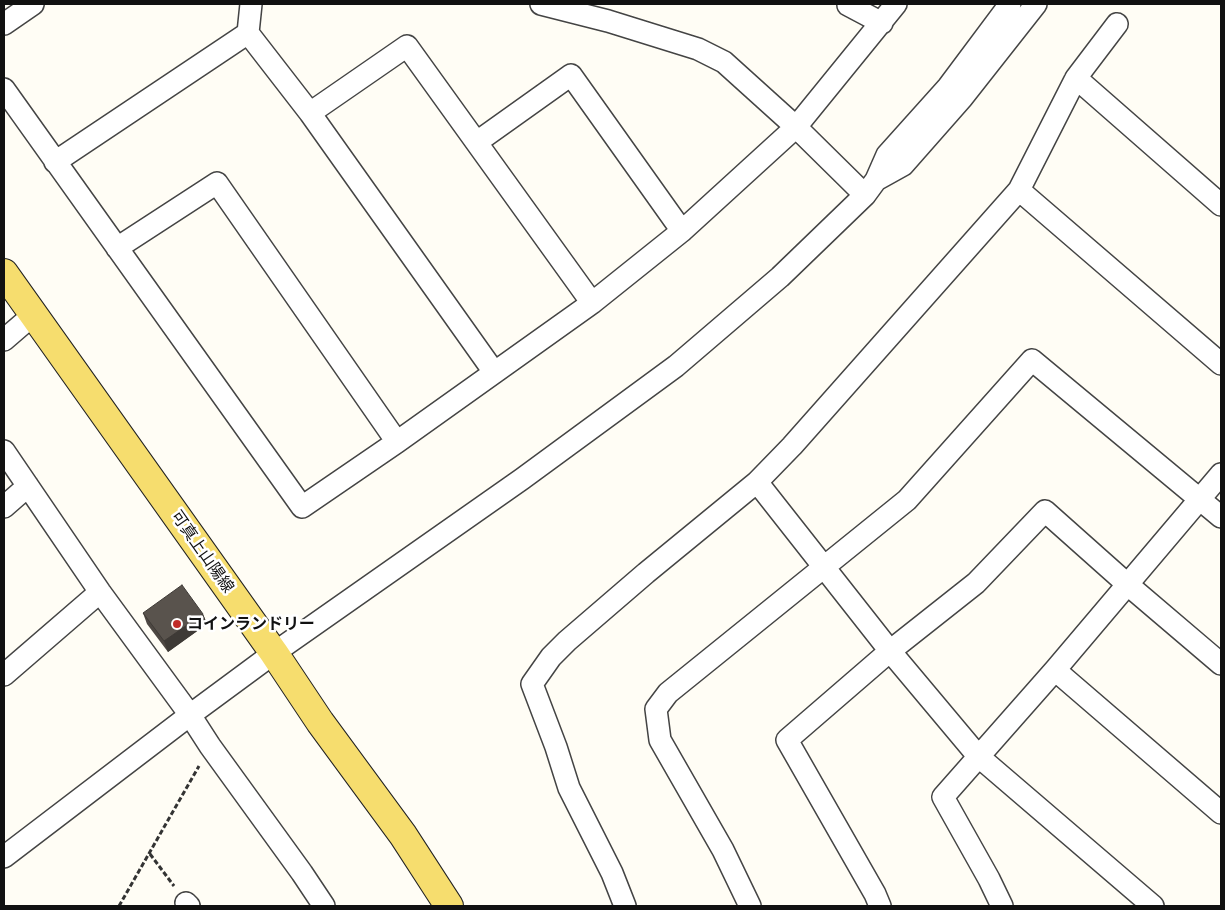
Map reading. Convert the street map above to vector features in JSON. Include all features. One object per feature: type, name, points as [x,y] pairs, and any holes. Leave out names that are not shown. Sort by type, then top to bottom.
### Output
[{"type":"main road","name":"可真上山陽線","points":[[4,273],[274,653],[320,722],[403,835],[449,906]]},
{"type":"street","points":[[4,24],[33,4]]},
{"type":"street","points":[[251,4],[248,33],[310,113],[494,372]]},
{"type":"street","points":[[541,4],[608,13],[698,49],[724,62],[796,127],[870,187]]},
{"type":"street","points":[[848,4],[882,23]]},
{"type":"street","points":[[4,89],[302,507],[592,303],[682,231],[796,127],[896,4]]},
{"type":"street","points":[[870,187],[887,155],[948,87],[1010,4]]},
{"type":"street","points":[[4,857],[274,653],[522,480],[676,366],[780,277],[870,187],[903,165],[962,98],[1036,4]]},
{"type":"street","points":[[626,906],[612,873],[569,788],[532,684],[551,657],[567,641],[757,482],[792,446],[1019,190],[1076,78],[1117,24]]},
{"type":"street","points":[[56,162],[248,33]]},
{"type":"street","points":[[310,113],[407,46],[592,303]]},
{"type":"street","points":[[477,142],[571,75],[682,231]]},
{"type":"street","points":[[1076,78],[1221,205]]},
{"type":"street","points":[[116,248],[217,183],[397,442]]},
{"type":"street","points":[[1019,190],[1221,364]]},
{"type":"street","points":[[4,340],[33,315]]},
{"type":"street","points":[[750,906],[723,850],[660,740],[656,708],[668,693],[907,500],[1032,360],[1221,518]]},
{"type":"street","points":[[4,451],[100,592],[190,715],[324,906]]},
{"type":"street","points":[[1002,906],[990,879],[943,797],[1055,670],[1221,474]]},
{"type":"street","points":[[757,482],[890,651],[978,756],[1153,906]]},
{"type":"street","points":[[4,507],[28,486]]},
{"type":"street","points":[[880,906],[875,894],[787,740],[890,651],[976,583],[1045,510],[1127,584],[1221,664]]},
{"type":"street","points":[[4,675],[100,592]]},
{"type":"street","points":[[1055,670],[1221,813]]},
{"type":"path","points":[[119,906],[210,746]]},
{"type":"path","points":[[150,854],[187,904]]},
{"type":"building","name":"コインランドリー","points":[[182,585],[203,614],[164,641],[143,613]]},
{"type":"place","name":"コインランドリー","points":[[177,624]]}]
